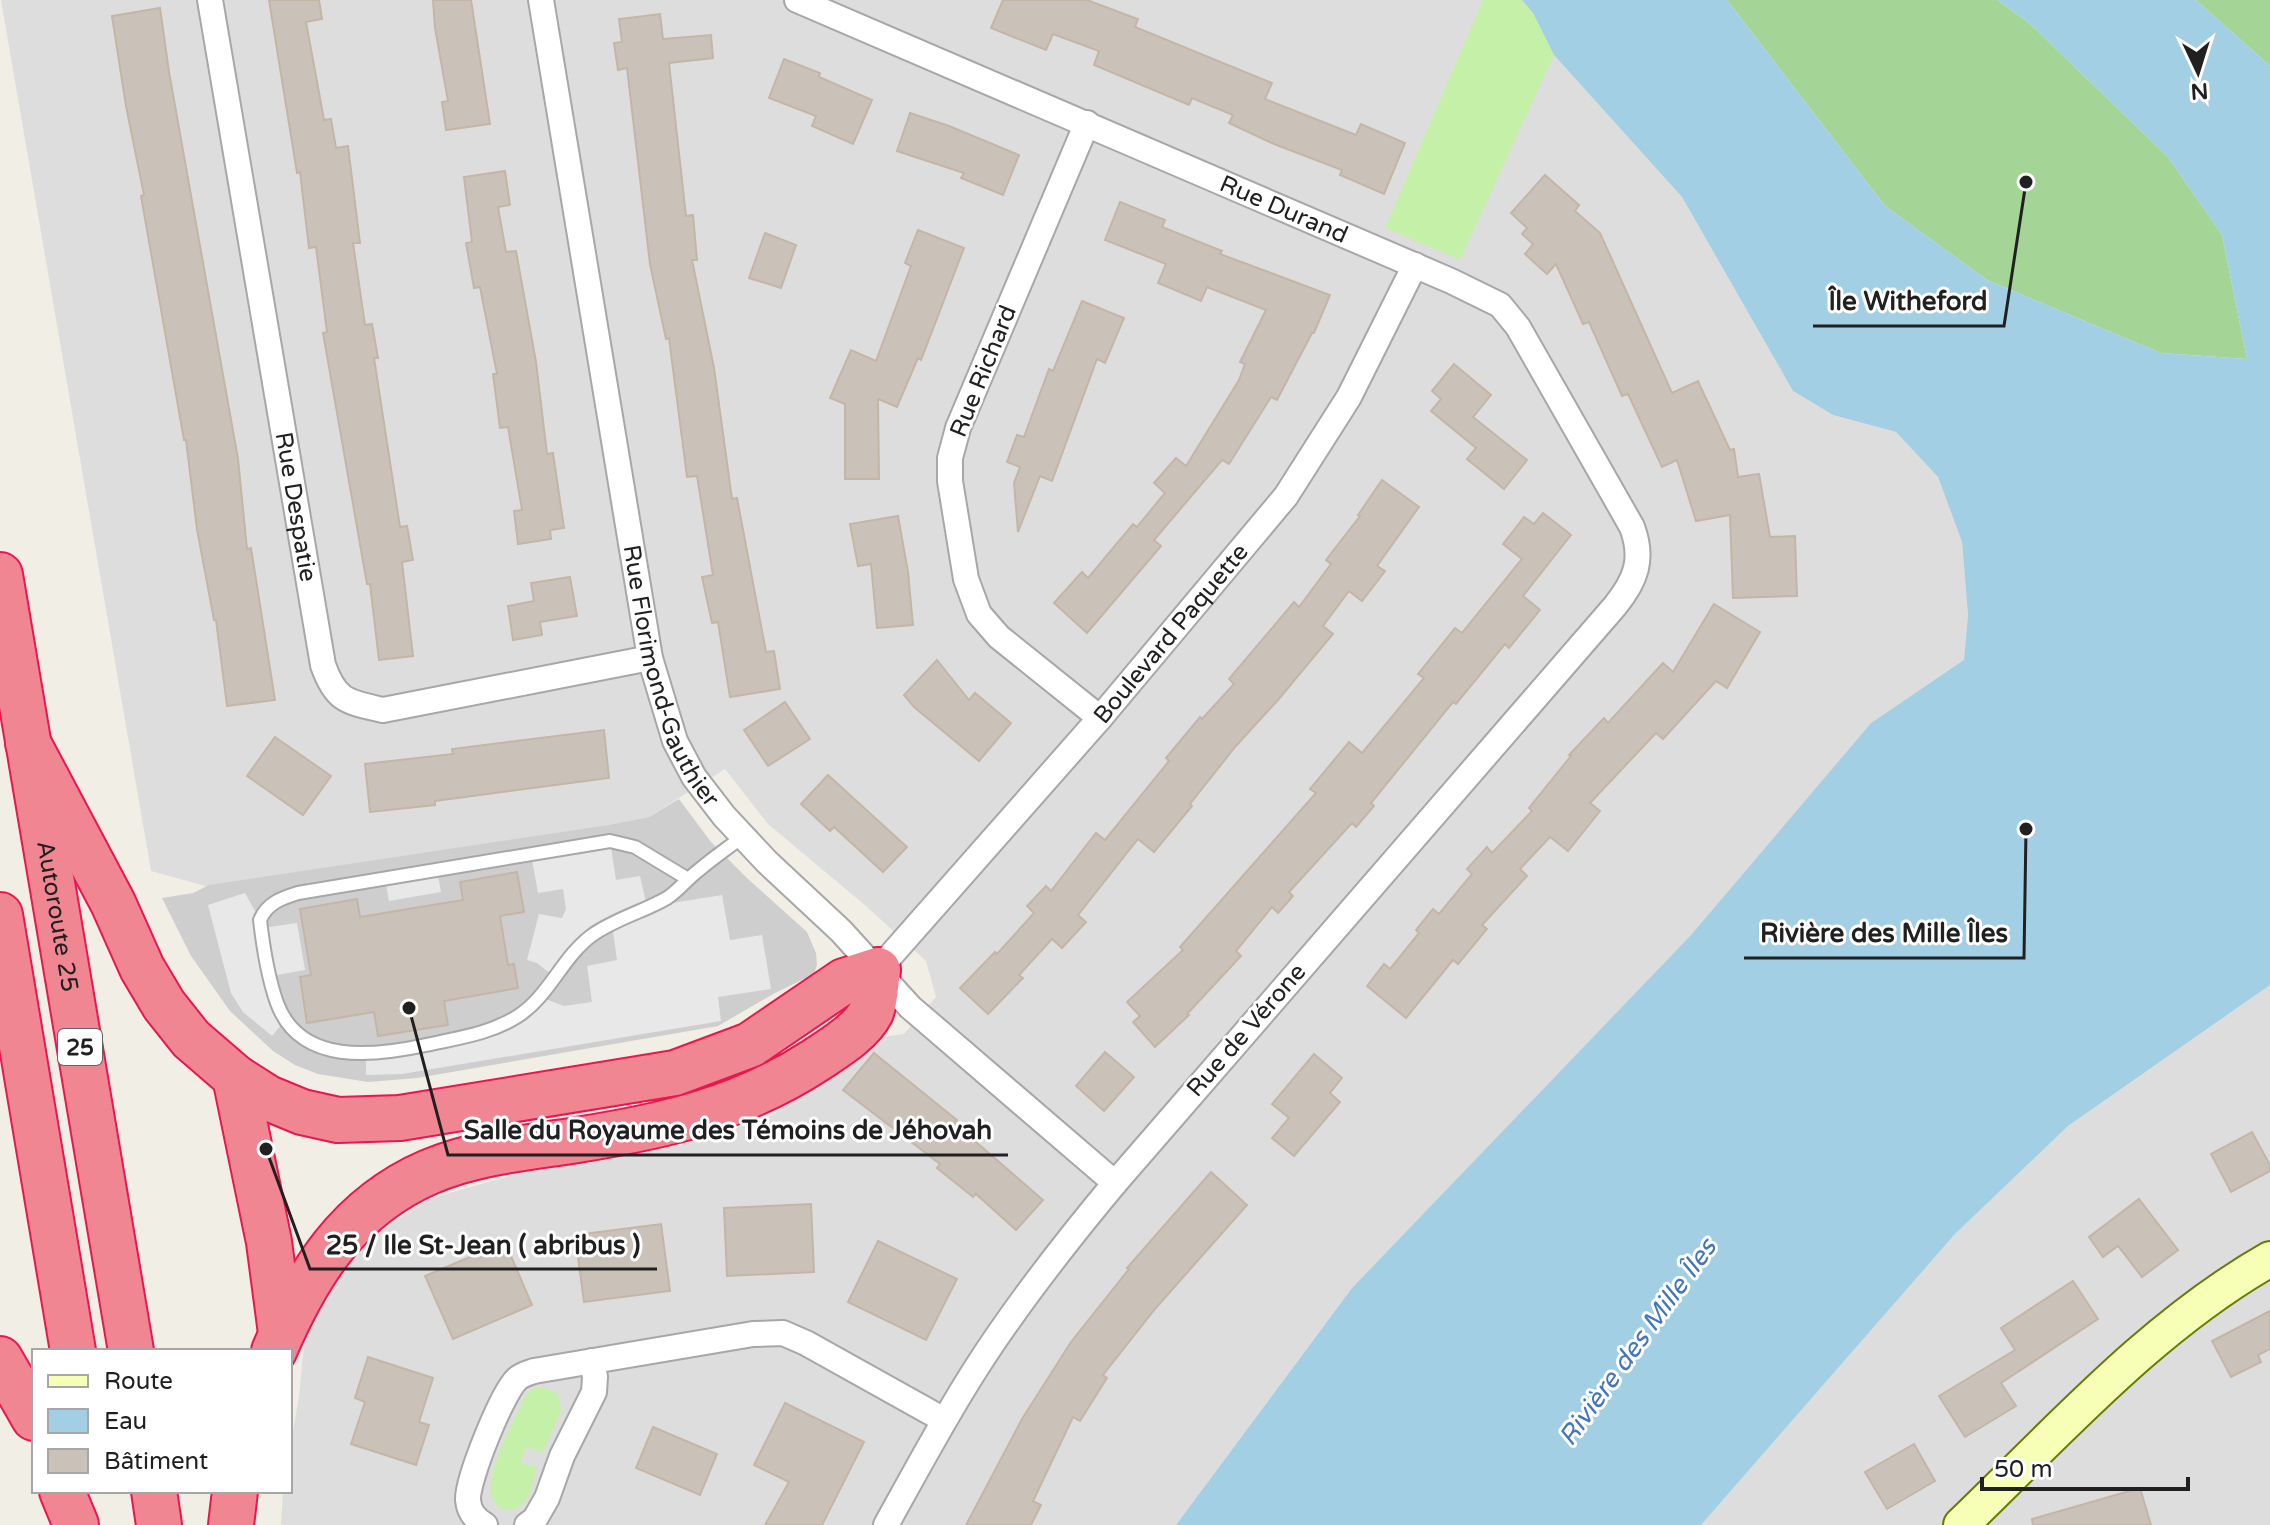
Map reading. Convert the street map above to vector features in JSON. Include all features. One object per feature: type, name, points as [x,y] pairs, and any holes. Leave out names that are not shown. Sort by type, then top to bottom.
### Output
[{"type":"highway","name":"Autoroute 25","points":[[0,575],[131,1349]]},
{"type":"highway","points":[[28,743],[113,903],[154,989],[191,1039],[235,1077],[268,1098],[302,1112],[358,1121],[431,1114],[675,1073],[731,1054],[771,1032],[844,981],[878,970],[872,1010],[854,1031],[803,1068],[747,1099],[653,1127],[481,1156],[448,1165],[409,1183],[374,1206],[334,1244],[310,1277],[278,1342]]},
{"type":"highway","name":"25","points":[[0,915],[73,1349]]},
{"type":"highway","points":[[235,1077],[269,1242],[278,1342]]},
{"type":"highway","points":[[0,1359],[32,1415]]},
{"type":"highway","points":[[63,1493],[76,1525]]},
{"type":"highway","points":[[97,1493],[102,1525]]},
{"type":"highway","points":[[154,1493],[159,1525]]},
{"type":"highway","points":[[231,1525],[235,1493]]},
{"type":"main road","points":[[1961,1525],[2143,1351],[2220,1290],[2270,1259]]},
{"type":"street","name":"Rue Despatie","points":[[210,0],[323,665],[337,694],[348,703],[383,710],[650,658]]},
{"type":"street","name":"Rue Florimond-Gauthier","points":[[541,0],[650,658],[665,713],[684,759],[708,797],[742,837],[841,931],[910,1007],[1115,1183]]},
{"type":"street","name":"Rue Durand","points":[[797,0],[1486,297],[1509,313],[1632,527],[1637,539],[1639,561]]},
{"type":"street","name":"Rue Richard","points":[[1087,123],[958,428],[949,471],[966,579],[979,614],[999,637],[1100,718]]},
{"type":"street","name":"Boulevard Paquette","points":[[878,970],[1100,718],[1259,531],[1307,466],[1368,362],[1415,265]]},
{"type":"street","name":"Rue de Vérone","points":[[886,1525],[944,1420],[1031,1288],[1115,1183],[1615,606],[1634,579],[1639,561]]},
{"type":"street","points":[[485,1525],[474,1518],[470,1510],[469,1491],[480,1457],[511,1386],[525,1373],[753,1334],[783,1333],[944,1420]]},
{"type":"street","points":[[527,1525],[535,1519],[547,1498],[562,1456],[594,1392],[592,1361]]},
{"type":"lane","points":[[688,879],[635,847],[610,841],[298,893],[268,907],[260,920],[277,1004],[292,1026],[312,1041],[335,1052],[378,1054],[465,1037],[503,1024],[534,1003],[572,954],[592,935],[667,897],[742,837]]},
{"type":"shaded area","points":[[1,0],[1522,0],[1533,13],[1554,55],[1682,197],[1793,391],[1833,415],[1896,432],[1938,477],[1962,542],[1968,615],[1964,661],[1871,723],[1691,935],[1352,1288],[1176,1525],[281,1525],[283,1493],[292,1493],[292,1435],[307,1313],[368,1240],[428,1199],[513,1175],[681,1145],[768,1118],[881,1037],[904,1034],[936,997],[926,961],[768,824],[725,769],[649,817],[608,825],[209,887],[151,871]]},
{"type":"shaded area","points":[[679,799],[711,842],[807,932],[816,953],[814,974],[718,1026],[417,1078],[368,1082],[318,1074],[295,1065],[273,1051],[230,1011],[191,956],[162,898],[193,893],[209,885],[608,825],[649,817]]},
{"type":"shaded area","points":[[610,841],[616,880],[640,876],[647,907],[722,895],[730,940],[762,935],[771,989],[718,997],[721,1021],[402,1074],[366,1075],[366,1055],[487,1031],[540,997],[564,1006],[592,1002],[587,966],[617,960],[612,924],[601,929],[556,978],[537,963],[527,960],[539,914],[562,918],[566,909],[563,889],[538,893],[531,854]]},
{"type":"shaded area","points":[[437,870],[441,892],[389,901],[385,879]]},
{"type":"shaded area","points":[[245,893],[262,928],[297,923],[305,970],[271,976],[286,1019],[272,1036],[243,1012],[231,993],[208,905]]},
{"type":"shaded area","points":[[2270,985],[2270,1525],[1701,1525],[1955,1234],[2068,1126]]},
{"type":"green space","points":[[1483,0],[1522,0],[1533,13],[1554,55],[1460,260],[1385,228]]},
{"type":"green space","points":[[1727,0],[1997,0],[2028,22],[2168,157],[2222,235],[2247,359],[2161,353],[1987,280],[1885,206]]},
{"type":"green space","points":[[2196,0],[2270,0],[2270,66]]},
{"type":"green space","points":[[542,1387],[558,1394],[561,1411],[543,1452],[526,1447],[521,1463],[537,1467],[527,1498],[518,1507],[502,1510],[491,1494],[497,1458],[526,1395],[533,1388]]},
{"type":"water","name":"Rivière des Mille Îles","points":[[1522,0],[1727,0],[1885,206],[1987,280],[2161,353],[2247,359],[2222,235],[2168,157],[2028,22],[1997,0],[2196,0],[2270,66],[2270,985],[2068,1126],[1955,1234],[1701,1525],[1176,1525],[1352,1288],[1691,935],[1871,723],[1964,660],[1968,615],[1962,542],[1938,477],[1896,432],[1833,415],[1793,391],[1682,197],[1554,55],[1533,13]]},
{"type":"building","points":[[269,0],[319,0],[322,19],[306,22],[324,120],[331,119],[336,148],[348,146],[360,243],[353,243],[365,325],[372,324],[378,358],[374,358],[400,527],[407,526],[413,560],[402,562],[413,656],[379,660],[370,584],[367,584],[323,333],[327,332],[316,247],[309,248],[300,172],[297,173]]},
{"type":"building","points":[[433,0],[471,0],[490,124],[446,130],[442,102],[448,101]]},
{"type":"building","points":[[1003,0],[1087,0],[1138,19],[1135,27],[1272,83],[1265,99],[1356,135],[1361,124],[1405,143],[1384,194],[1340,175],[1342,170],[1229,123],[1233,115],[1192,98],[1189,105],[1094,65],[1099,51],[1053,34],[1046,50],[991,28]]},
{"type":"building","points":[[160,8],[238,459],[247,549],[251,548],[275,700],[227,706],[216,620],[197,529],[186,440],[126,106],[112,16]]},
{"type":"building","points":[[660,14],[663,39],[711,35],[713,58],[669,63],[686,216],[693,215],[697,260],[692,260],[714,368],[732,499],[737,498],[766,652],[774,651],[780,689],[730,697],[718,622],[712,623],[702,577],[713,575],[697,476],[687,477],[669,338],[666,339],[650,264],[627,68],[618,70],[614,43],[622,42],[619,19]]},
{"type":"building","points":[[784,59],[820,73],[819,77],[872,100],[853,144],[812,126],[816,116],[769,98]]},
{"type":"building","points":[[910,113],[1019,155],[1003,195],[961,178],[964,173],[897,151]]},
{"type":"building","points":[[505,171],[510,205],[498,207],[506,252],[516,251],[536,362],[547,454],[553,453],[564,528],[550,530],[551,539],[518,544],[514,511],[522,510],[508,427],[500,428],[493,374],[497,374],[480,287],[474,288],[466,243],[472,242],[464,177]]},
{"type":"building","points":[[1545,175],[1579,205],[1575,211],[1600,233],[1672,393],[1698,381],[1730,450],[1734,449],[1738,477],[1759,474],[1770,537],[1795,536],[1797,596],[1733,598],[1730,515],[1696,521],[1677,460],[1662,467],[1628,394],[1622,396],[1589,322],[1583,324],[1556,264],[1547,274],[1525,254],[1533,244],[1522,234],[1527,228],[1511,213]]},
{"type":"building","points":[[1120,202],[1165,220],[1162,227],[1222,251],[1220,254],[1330,295],[1314,333],[1277,400],[1271,397],[1229,464],[1222,460],[1154,540],[1161,546],[1087,633],[1054,603],[1082,572],[1088,578],[1133,524],[1137,527],[1165,493],[1154,483],[1176,458],[1186,466],[1239,380],[1245,364],[1240,362],[1266,310],[1207,287],[1201,301],[1158,283],[1166,264],[1105,240]]},
{"type":"building","points":[[918,230],[964,248],[921,360],[918,358],[897,407],[878,399],[879,479],[845,479],[845,404],[830,398],[851,350],[876,361],[911,266],[905,263]]},
{"type":"building","points":[[765,233],[796,245],[781,288],[749,278]]},
{"type":"building","points":[[1082,301],[1124,318],[1105,363],[1097,359],[1052,481],[1040,476],[1018,532],[1014,483],[1020,467],[1007,462],[1017,435],[1024,437],[1049,369],[1053,371]]},
{"type":"building","points":[[1454,364],[1491,395],[1473,417],[1527,460],[1504,489],[1467,459],[1476,448],[1431,411],[1441,399],[1432,391]]},
{"type":"building","points":[[1382,480],[1419,507],[1377,566],[1385,571],[1362,601],[1349,591],[1323,626],[1333,634],[1235,747],[1154,852],[1138,839],[1078,915],[1086,922],[1062,948],[1052,939],[1019,975],[1023,978],[988,1014],[960,988],[995,952],[997,954],[1034,913],[1027,906],[1046,886],[1051,891],[1096,833],[1105,840],[1169,761],[1166,758],[1200,717],[1202,719],[1234,684],[1229,679],[1294,602],[1299,607],[1331,564],[1326,560],[1360,516]]},
{"type":"building","points":[[1543,513],[1571,535],[1523,596],[1540,610],[1509,648],[1505,644],[1456,704],[1453,702],[1371,803],[1374,806],[1356,827],[1352,823],[1289,892],[1293,896],[1278,913],[1272,907],[1236,951],[1241,956],[1189,1015],[1155,1047],[1133,1022],[1140,1016],[1127,1002],[1183,950],[1180,947],[1316,793],[1310,789],[1349,742],[1362,753],[1424,678],[1418,674],[1455,628],[1462,633],[1522,559],[1503,544],[1524,517],[1534,524]]},
{"type":"building","points":[[898,516],[913,625],[877,628],[871,564],[858,566],[850,524]]},
{"type":"building","points":[[570,577],[577,616],[540,622],[542,635],[513,640],[508,606],[534,601],[531,583]]},
{"type":"building","points":[[1714,604],[1760,632],[1727,688],[1716,681],[1663,739],[1656,733],[1590,803],[1600,811],[1568,851],[1550,837],[1520,869],[1527,876],[1482,925],[1487,929],[1458,964],[1453,960],[1406,1018],[1367,986],[1384,964],[1390,969],[1419,933],[1416,930],[1433,909],[1439,914],[1472,874],[1467,869],[1487,847],[1492,853],[1532,811],[1529,808],[1569,755],[1604,718],[1608,723],[1663,663],[1673,672]]},
{"type":"building","points":[[937,660],[969,700],[975,693],[1011,723],[979,761],[914,707],[904,695]]},
{"type":"building","points":[[785,702],[810,739],[768,766],[744,730]]},
{"type":"building","points":[[604,730],[609,778],[370,812],[365,764],[453,754],[452,749]]},
{"type":"building","points":[[275,737],[331,776],[303,815],[247,776]]},
{"type":"building","points":[[828,775],[907,847],[883,872],[834,827],[830,831],[801,804]]},
{"type":"building","points":[[517,872],[524,912],[500,916],[508,965],[514,964],[518,988],[444,1001],[448,1025],[378,1036],[374,1012],[307,1023],[300,977],[311,975],[300,909],[357,899],[360,917],[463,900],[460,882]]},
{"type":"building","points":[[1105,1052],[1134,1077],[1104,1111],[1076,1086]]},
{"type":"building","points":[[874,1053],[957,1120],[954,1123],[1043,1200],[1016,1230],[976,1194],[973,1197],[937,1168],[940,1164],[843,1090]]},
{"type":"building","points":[[1314,1054],[1342,1078],[1330,1093],[1340,1102],[1294,1156],[1272,1138],[1289,1118],[1272,1104]]},
{"type":"building","points":[[2252,1132],[2270,1165],[2270,1171],[2231,1192],[2211,1154]]},
{"type":"building","points":[[1211,1172],[1247,1205],[1155,1309],[1103,1375],[1107,1378],[1080,1421],[1073,1417],[1033,1501],[1041,1505],[1031,1525],[966,1525],[1022,1419],[1071,1342],[1127,1268]]},
{"type":"building","points":[[2139,1199],[2178,1250],[2142,1277],[2118,1246],[2103,1257],[2089,1237]]},
{"type":"building","points":[[811,1204],[814,1272],[727,1276],[724,1208]]},
{"type":"building","points":[[661,1224],[670,1291],[584,1302],[575,1235]]},
{"type":"building","points":[[878,1241],[957,1279],[926,1340],[848,1302]]},
{"type":"building","points":[[505,1242],[532,1305],[453,1339],[425,1276]]},
{"type":"building","points":[[2073,1281],[2098,1319],[2001,1383],[2016,1406],[1965,1437],[1939,1396],[2015,1350],[2001,1328]]},
{"type":"building","points":[[2270,1311],[2270,1349],[2258,1355],[2261,1362],[2231,1377],[2212,1341]]},
{"type":"building","points":[[368,1357],[433,1378],[419,1422],[429,1425],[416,1465],[351,1444],[365,1402],[355,1398]]},
{"type":"building","points":[[785,1403],[864,1442],[822,1525],[765,1525],[789,1482],[754,1465]]},
{"type":"building","points":[[653,1427],[717,1454],[700,1495],[636,1468]]},
{"type":"building","points":[[1914,1444],[1935,1481],[1887,1509],[1865,1472]]},
{"type":"building","points":[[2140,1488],[2151,1525],[2033,1525],[2032,1519]]},
{"type":"place","name":"Île Witheford","points":[[2026,182]]},
{"type":"place","name":"Rivière des Mille Îles","points":[[2026,829]]},
{"type":"place","name":"Salle du Royaume des Témoins de Jéhovah","points":[[409,1008]]},
{"type":"place","name":"25 / Ile St-Jean ( abribus )","points":[[266,1149]]}]
